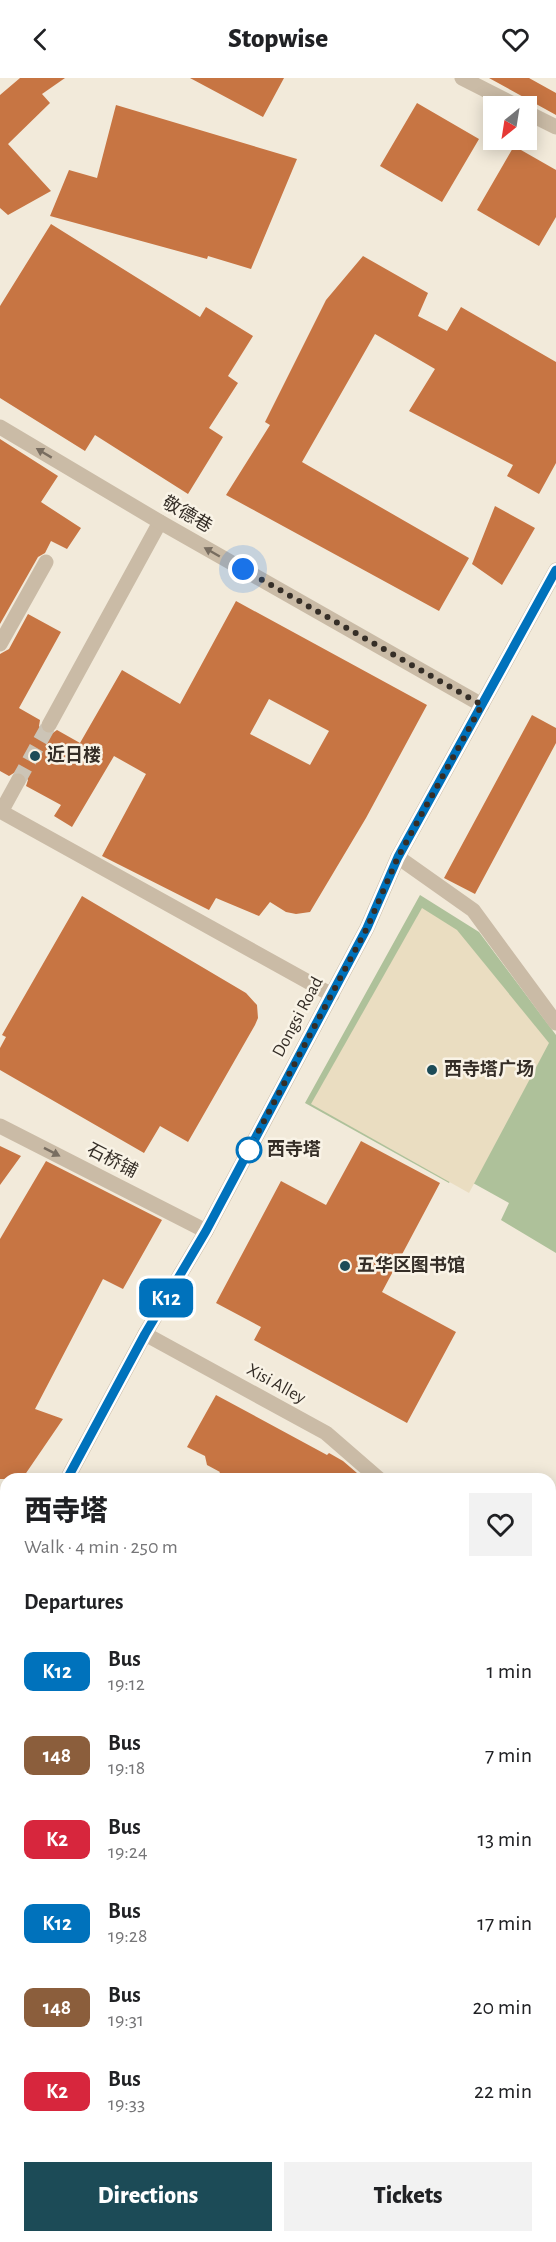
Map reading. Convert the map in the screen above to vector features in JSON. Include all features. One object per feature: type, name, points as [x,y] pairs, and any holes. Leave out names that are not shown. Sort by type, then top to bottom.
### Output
[{"type":"street","points":[[462,78],[497,96]]},
{"type":"street","points":[[537,118],[556,127]]},
{"type":"street","name":"敬德巷","points":[[0,427],[160,522],[482,705]]},
{"type":"street","points":[[49,725],[160,522]]},
{"type":"street","points":[[0,644],[46,562]]},
{"type":"street","name":"Dongsi Road","points":[[70,1473],[145,1334],[206,1231],[367,928],[398,857],[556,570]]},
{"type":"street","points":[[18,781],[1,812],[332,995]]},
{"type":"street","points":[[398,857],[472,910],[556,1023]]},
{"type":"street","name":"石桥铺","points":[[0,1126],[206,1231]]},
{"type":"street","name":"Xisi Alley","points":[[145,1334],[326,1433],[372,1473]]},
{"type":"green space","name":"西寺塔广场","points":[[420,895],[479,932],[556,1035],[556,1253],[501,1220],[509,1203],[455,1173],[449,1183],[305,1103]]},
{"type":"shaded area","name":"西寺塔广场","points":[[422,908],[457,930],[549,1043],[469,1193],[311,1104]]},
{"type":"building","points":[[20,78],[65,78],[42,94],[50,103],[8,144],[51,191],[8,215],[0,208],[0,95]]},
{"type":"building","points":[[190,78],[284,78],[263,117]]},
{"type":"building","points":[[489,78],[529,78],[556,93],[556,115],[537,105],[537,96],[522,96]]},
{"type":"building","points":[[417,103],[479,139],[442,202],[380,166]]},
{"type":"building","points":[[116,105],[297,159],[251,269],[50,216],[69,170],[97,178]]},
{"type":"building","points":[[512,150],[521,150],[556,170],[556,217],[539,246],[477,210]]},
{"type":"building","points":[[51,224],[200,317],[206,307],[253,336],[228,376],[238,383],[209,428],[223,437],[188,494],[95,435],[85,451],[0,398],[0,306]]},
{"type":"building","points":[[363,256],[428,293],[418,316],[447,331],[461,307],[556,362],[556,463],[539,494],[507,476],[513,465],[409,411],[435,369],[375,334],[302,462],[469,558],[439,611],[226,495],[270,425],[265,422],[326,300]]},
{"type":"building","points":[[0,439],[58,476],[41,502],[81,528],[67,549],[51,541],[45,553],[38,557],[0,624]]},
{"type":"building","points":[[495,506],[535,528],[502,585],[472,564]]},
{"type":"building","points":[[236,601],[427,705],[366,818],[310,912],[296,914],[286,912],[270,902],[259,916],[216,898],[209,910],[102,856],[146,774],[114,756],[72,827],[54,816],[61,805],[26,786],[28,780],[23,773],[17,771],[9,776],[0,771],[0,654],[9,649],[28,614],[61,632],[19,708],[40,720],[39,726],[44,733],[50,735],[57,730],[80,743],[122,670],[180,704]],"holes":[[[269,699],[329,731],[310,765],[250,734]]]},
{"type":"building","points":[[532,715],[556,728],[556,743],[475,894],[444,878]]},
{"type":"building","points":[[82,896],[246,993],[257,1005],[258,1018],[255,1025],[188,1142],[160,1126],[144,1153],[0,1070],[0,1048],[6,1037],[2,1035]]},
{"type":"building","points":[[361,1141],[440,1183],[382,1292],[456,1332],[407,1423],[254,1340],[261,1327],[216,1303],[281,1181],[326,1205]]},
{"type":"building","points":[[0,1146],[21,1156],[0,1185]]},
{"type":"building","points":[[46,1161],[162,1220],[123,1289],[103,1279],[35,1409],[63,1419],[26,1473],[0,1473],[0,1239]]},
{"type":"building","points":[[216,1395],[327,1455],[329,1453],[357,1473],[219,1473],[207,1465],[205,1456],[187,1447]]},
{"type":"tunnel","points":[[18,781],[49,725]]},
{"type":"bus line","name":"K12","points":[[70,1473],[145,1334],[206,1231],[367,928],[398,857],[556,570]]},
{"type":"place","name":"近日楼","points":[[35,756]]},
{"type":"place","name":"西寺塔广场","points":[[432,1070]]},
{"type":"place","name":"西寺塔","points":[[249,1150]]},
{"type":"place","name":"五华区图书馆","points":[[345,1266]]},
{"type":"route","points":[[243,569],[482,705],[398,857],[367,928],[246,1155],[249,1150]]}]
